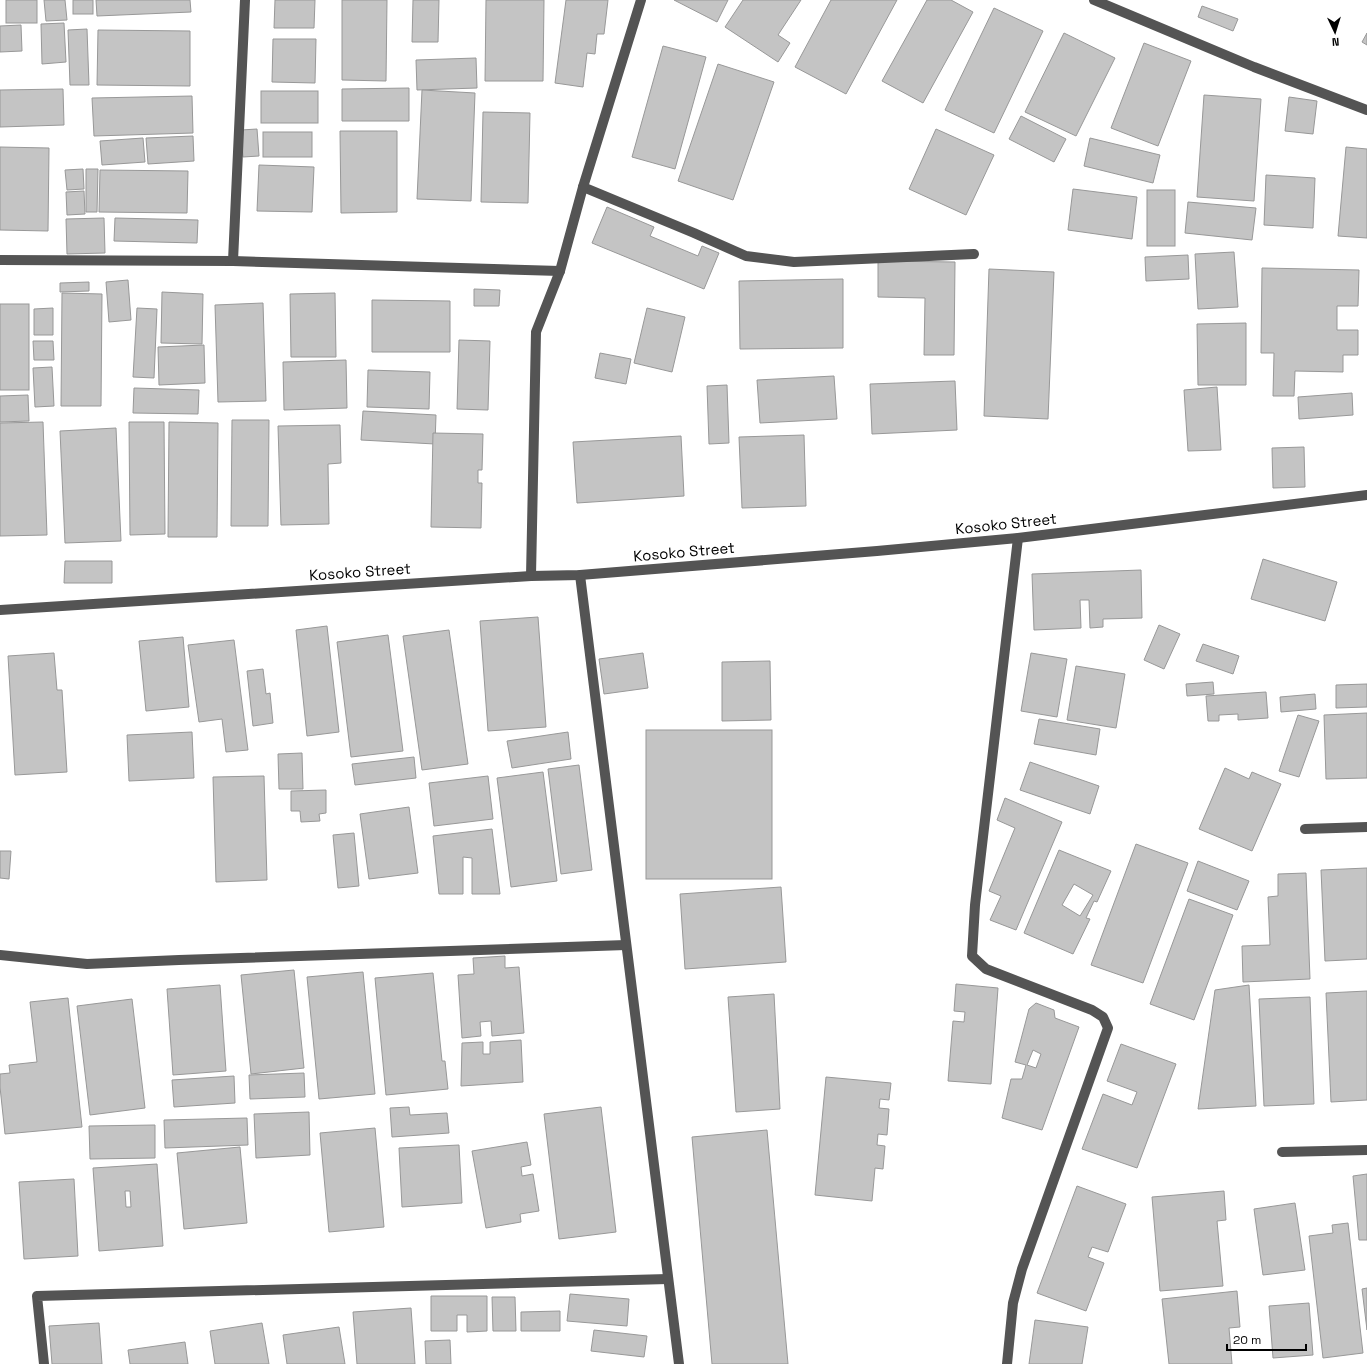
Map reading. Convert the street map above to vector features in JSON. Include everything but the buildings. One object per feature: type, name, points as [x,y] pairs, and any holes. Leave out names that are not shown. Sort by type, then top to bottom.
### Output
[{"type":"street","points":[[233,261],[245,0]]},
{"type":"street","points":[[531,576],[536,332],[560,271],[583,187],[641,0]]},
{"type":"street","points":[[1094,0],[1254,67],[1367,110]]},
{"type":"street","points":[[583,187],[746,256],[794,262],[974,254]]},
{"type":"street","points":[[0,260],[233,261],[560,271]]},
{"type":"street","name":"Kosoko Street","points":[[0,610],[531,576],[580,575],[870,552],[1018,538],[1367,495]]},
{"type":"street","points":[[1007,1364],[1013,1302],[1022,1269],[1108,1028],[1103,1017],[1092,1010],[986,969],[972,956],[975,905],[1018,538]]},
{"type":"street","points":[[580,575],[679,1364]]},
{"type":"street","points":[[1305,829],[1367,827]]},
{"type":"street","points":[[0,955],[87,964],[626,945]]},
{"type":"street","points":[[1282,1152],[1367,1150]]},
{"type":"street","points":[[44,1364],[37,1296],[668,1279]]}]
